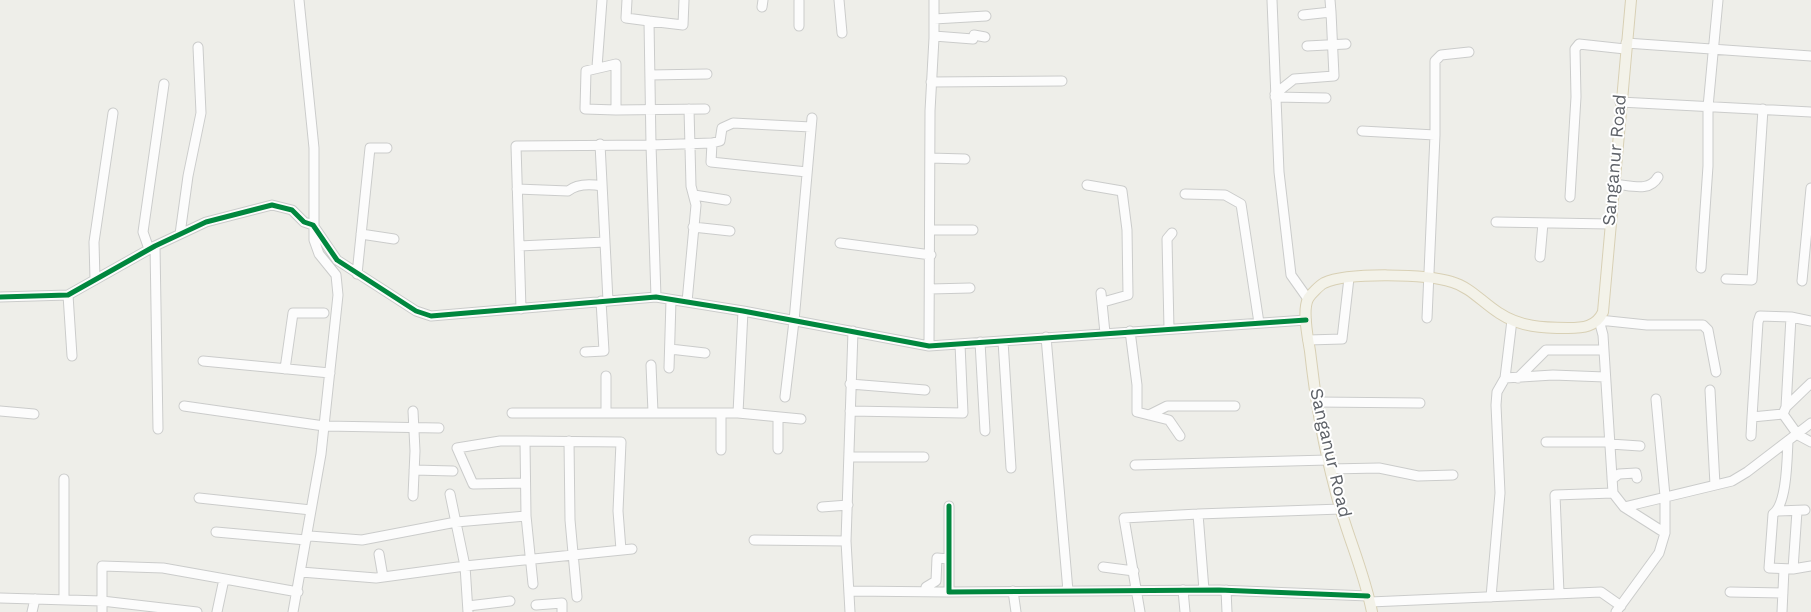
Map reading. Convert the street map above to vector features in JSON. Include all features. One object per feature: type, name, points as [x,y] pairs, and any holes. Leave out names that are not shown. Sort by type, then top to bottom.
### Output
[{"type":"main road","name":"Sanganur Road","points":[[1599,320],[1603,312],[1625,46],[1631,0]]},
{"type":"main road","points":[[1308,299],[1324,283],[1349,278],[1369,275],[1429,279],[1452,282],[1469,290],[1500,314],[1512,320],[1539,328],[1574,328],[1593,325],[1599,320]]},
{"type":"main road","name":"Sanganur Road","points":[[1308,299],[1306,320],[1308,340],[1329,465],[1370,603]]},
{"type":"street","points":[[294,612],[324,426],[338,294],[336,275],[319,254],[314,240],[314,148],[300,0]]},
{"type":"street","points":[[597,67],[602,0]]},
{"type":"street","points":[[627,0],[626,18],[683,25],[684,0]]},
{"type":"street","points":[[798,26],[802,0]]},
{"type":"street","points":[[839,0],[842,33]]},
{"type":"street","points":[[929,346],[931,82],[934,0]]},
{"type":"street","points":[[1272,0],[1279,172],[1291,275],[1308,299]]},
{"type":"street","points":[[1275,95],[1294,79],[1334,76],[1330,0]]},
{"type":"street","points":[[1701,268],[1708,166],[1708,107],[1718,0]]},
{"type":"street","points":[[1303,15],[1331,12]]},
{"type":"street","points":[[934,19],[986,16]]},
{"type":"street","points":[[649,21],[656,297]]},
{"type":"street","points":[[934,36],[973,39],[974,35],[984,37]]},
{"type":"street","points":[[1307,46],[1346,44]]},
{"type":"street","points":[[1570,197],[1576,98],[1575,49],[1579,44],[1713,48],[1811,56]]},
{"type":"street","points":[[180,234],[188,176],[201,113],[198,47]]},
{"type":"street","points":[[1427,318],[1435,135],[1435,60],[1441,54],[1469,52]]},
{"type":"street","points":[[616,110],[616,64],[586,71],[585,109],[616,110],[705,109]]},
{"type":"street","points":[[650,75],[707,74]]},
{"type":"street","points":[[931,82],[1062,81]]},
{"type":"street","points":[[158,429],[152,247],[143,232],[164,84]]},
{"type":"street","points":[[1275,95],[1326,98]]},
{"type":"street","points":[[1620,102],[1811,112]]},
{"type":"street","points":[[687,302],[696,205],[692,186],[689,109]]},
{"type":"street","points":[[1726,279],[1752,280],[1763,109]]},
{"type":"street","points":[[95,280],[94,242],[113,113]]},
{"type":"street","points":[[521,309],[516,146],[712,143],[720,141],[722,128],[733,123],[812,123],[794,321],[785,397]]},
{"type":"street","points":[[1362,131],[1435,135]]},
{"type":"street","points":[[712,143],[711,162],[807,172]]},
{"type":"street","points":[[584,352],[604,351],[605,242],[600,144]]},
{"type":"street","points":[[357,274],[370,148],[387,148]]},
{"type":"street","points":[[930,158],[965,159]]},
{"type":"street","points":[[1613,184],[1648,187],[1654,185],[1658,177]]},
{"type":"street","points":[[517,189],[568,191],[573,187],[588,184],[602,186]]},
{"type":"street","points":[[1087,185],[1122,191],[1127,230],[1128,295],[1102,297],[1105,333]]},
{"type":"street","points":[[1802,281],[1811,188]]},
{"type":"street","points":[[1185,194],[1225,195],[1241,204],[1259,323]]},
{"type":"street","points":[[694,195],[726,200]]},
{"type":"street","points":[[0,297],[68,295],[152,247],[206,222],[272,205],[292,210],[304,222],[313,225],[337,260],[357,274],[416,311],[431,316],[656,297],[743,311],[929,346],[1306,320]]},
{"type":"street","points":[[1496,222],[1610,224]]},
{"type":"street","points":[[1540,257],[1543,223]]},
{"type":"street","points":[[694,227],[730,230]]},
{"type":"street","points":[[931,230],[973,230]]},
{"type":"street","points":[[1170,329],[1168,239],[1172,233]]},
{"type":"street","points":[[361,234],[394,239]]},
{"type":"street","points":[[519,246],[605,242]]},
{"type":"street","points":[[840,243],[931,255]]},
{"type":"street","points":[[1308,340],[1342,339],[1349,278]]},
{"type":"street","points":[[930,289],[970,288]]},
{"type":"street","points":[[68,295],[72,356]]},
{"type":"street","points":[[669,368],[671,300]]},
{"type":"street","points":[[738,413],[743,311]]},
{"type":"street","points":[[285,369],[293,313],[324,313]]},
{"type":"street","points":[[1751,436],[1760,316],[1790,317],[1811,321]]},
{"type":"street","points":[[1790,317],[1784,411],[1798,435],[1811,442]]},
{"type":"street","points":[[1491,597],[1500,493],[1496,405],[1497,392],[1505,378],[1512,320]]},
{"type":"street","points":[[1664,533],[1624,507],[1613,493],[1604,350],[1599,320],[1647,325],[1703,325],[1708,330],[1716,372]]},
{"type":"street","points":[[850,612],[846,541],[853,331]]},
{"type":"street","points":[[1130,331],[1137,385],[1137,412],[1169,420],[1180,436]]},
{"type":"street","points":[[1046,337],[1068,591]]},
{"type":"street","points":[[1003,340],[1012,468]]},
{"type":"street","points":[[980,342],[985,431]]},
{"type":"street","points":[[850,411],[963,413],[960,344]]},
{"type":"street","points":[[670,349],[705,353]]},
{"type":"street","points":[[1518,378],[1546,350],[1604,350]]},
{"type":"street","points":[[203,361],[330,373]]},
{"type":"street","points":[[651,365],[653,412]]},
{"type":"street","points":[[1505,378],[1553,375],[1605,377]]},
{"type":"street","points":[[606,376],[606,412]]},
{"type":"street","points":[[1752,417],[1784,411],[1811,383]]},
{"type":"street","points":[[850,384],[925,390]]},
{"type":"street","points":[[1710,390],[1715,485]]},
{"type":"street","points":[[849,591],[1226,590],[1370,603],[1602,592],[1619,609],[1659,553],[1664,533],[1665,496],[1656,399]]},
{"type":"street","points":[[1317,402],[1420,403]]},
{"type":"street","points":[[184,406],[324,426],[439,428]]},
{"type":"street","points":[[1149,415],[1167,406],[1235,406]]},
{"type":"street","points":[[0,411],[34,414]]},
{"type":"street","points":[[413,411],[413,496]]},
{"type":"street","points":[[512,413],[738,413],[801,419]]},
{"type":"street","points":[[721,413],[721,450]]},
{"type":"street","points":[[778,417],[778,449]]},
{"type":"street","points":[[1624,507],[1732,481],[1798,435],[1811,423]]},
{"type":"street","points":[[526,483],[473,484],[457,448],[500,441],[621,442],[618,511],[620,550]]},
{"type":"street","points":[[525,441],[526,516],[533,584]]},
{"type":"street","points":[[569,441],[573,555],[577,597]]},
{"type":"street","points":[[1788,441],[1783,494],[1778,510],[1773,514],[1769,568],[1789,569],[1811,566]]},
{"type":"street","points":[[1546,442],[1610,443],[1640,446]]},
{"type":"street","points":[[850,457],[924,457]]},
{"type":"street","points":[[1134,465],[1329,465],[1379,468],[1418,476],[1453,475]]},
{"type":"street","points":[[414,470],[453,470]]},
{"type":"street","points":[[1612,479],[1619,474],[1636,473],[1637,478]]},
{"type":"street","points":[[64,479],[64,600]]},
{"type":"street","points":[[1559,593],[1555,494],[1613,493]]},
{"type":"street","points":[[450,494],[465,566],[468,609],[510,601]]},
{"type":"street","points":[[199,498],[311,510]]},
{"type":"street","points":[[822,507],[848,505]]},
{"type":"street","points":[[948,506],[949,592]]},
{"type":"street","points":[[1140,612],[1124,518],[1341,509]]},
{"type":"street","points":[[1778,510],[1801,511],[1782,593],[1782,612]]},
{"type":"street","points":[[1198,514],[1204,590]]},
{"type":"street","points":[[306,540],[307,536],[362,540],[456,522],[526,516]]},
{"type":"street","points":[[216,532],[306,540]]},
{"type":"street","points":[[754,540],[846,541]]},
{"type":"street","points":[[301,572],[383,577],[465,566],[632,549]]},
{"type":"street","points":[[379,554],[383,577]]},
{"type":"street","points":[[926,587],[936,581],[937,558],[949,559]]},
{"type":"street","points":[[102,612],[102,566],[162,568],[298,592]]},
{"type":"street","points":[[1103,567],[1134,571]]},
{"type":"street","points":[[217,612],[224,579]]},
{"type":"street","points":[[1184,590],[1185,612]]},
{"type":"street","points":[[1226,590],[1227,612]]},
{"type":"street","points":[[1013,591],[1016,612]]},
{"type":"street","points":[[1730,592],[1782,593]]},
{"type":"street","points":[[0,598],[102,601],[198,612]]},
{"type":"street","points":[[32,612],[35,599]]},
{"type":"street","points":[[536,605],[562,603],[562,612]]},
{"type":"cycle path","points":[[0,297],[68,295],[155,246],[206,222],[272,205],[292,210],[304,222],[313,225],[337,260],[416,311],[431,316],[656,297],[743,311],[929,346],[1306,320]]},
{"type":"cycle path","points":[[949,506],[949,592],[1219,590],[1368,596]]}]
